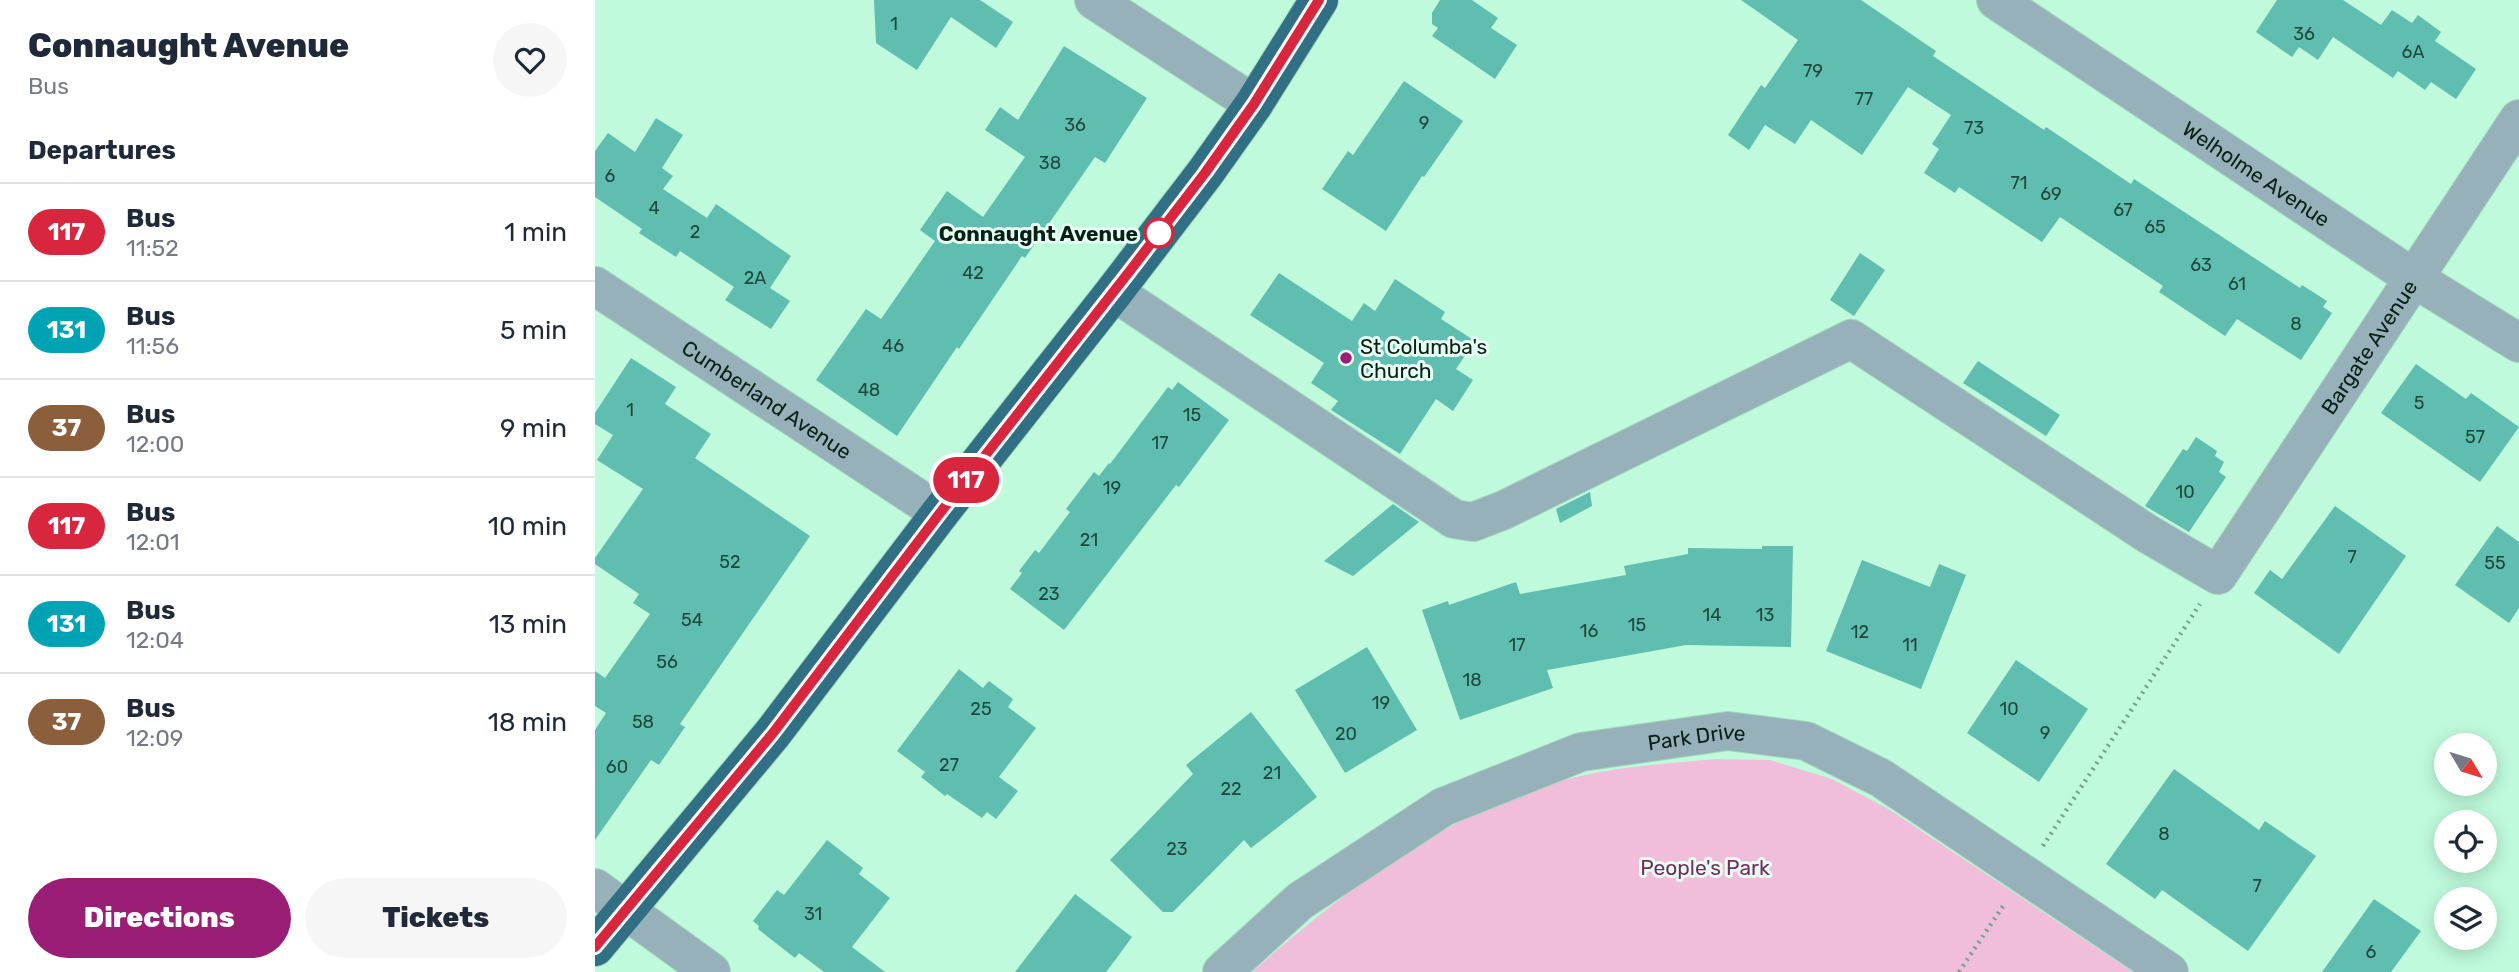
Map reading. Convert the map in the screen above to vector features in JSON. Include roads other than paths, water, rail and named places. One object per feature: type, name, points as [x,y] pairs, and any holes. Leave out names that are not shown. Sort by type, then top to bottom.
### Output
[{"type":"highway","points":[[595,947],[773,733],[940,513],[1205,173],[1254,104],[1319,0]]},
{"type":"street","points":[[1094,0],[1254,104]]},
{"type":"street","name":"Welholme Avenue","points":[[1996,0],[2415,279],[2519,343]]},
{"type":"street","name":"Bargate Avenue","points":[[1114,292],[1454,519],[1473,522],[1516,504],[1850,340],[2148,534],[2218,575],[2519,119]]},
{"type":"street","name":"Cumberland Avenue","points":[[595,286],[940,513]]},
{"type":"street","name":"Park Drive","points":[[1222,972],[1300,901],[1443,807],[1581,752],[1728,731],[1806,741],[1881,778],[2169,972]]},
{"type":"street","points":[[595,888],[711,972]]},
{"type":"place","name":"Connaught Avenue","points":[[1159,233]]},
{"type":"place","name":"St Columba's Church","points":[[1346,358]]},
{"type":"park label","name":"People's Park","points":[[1705,867]]}]
